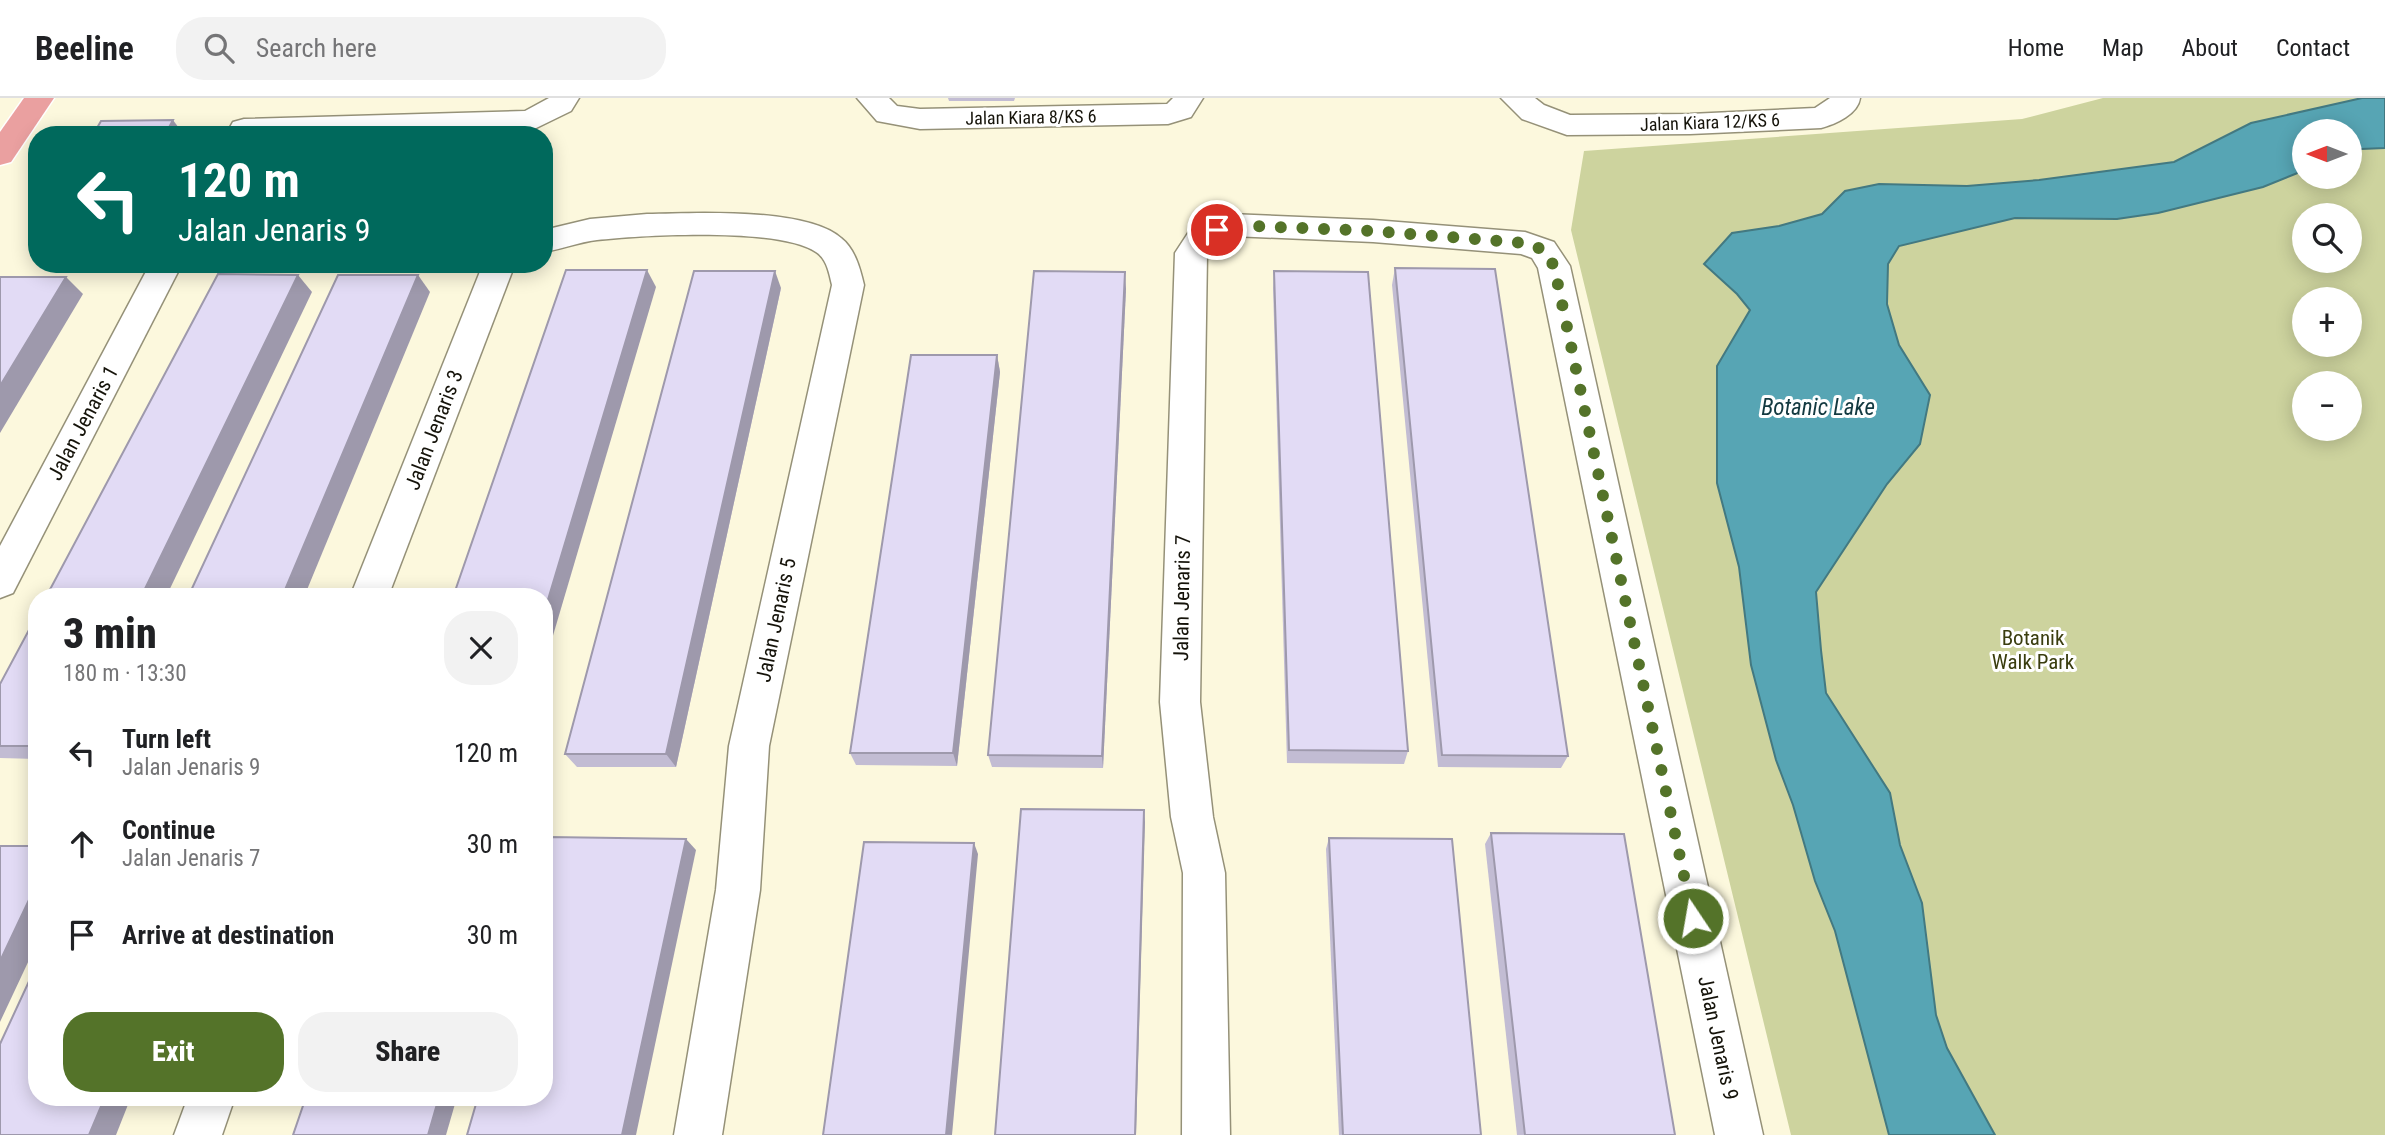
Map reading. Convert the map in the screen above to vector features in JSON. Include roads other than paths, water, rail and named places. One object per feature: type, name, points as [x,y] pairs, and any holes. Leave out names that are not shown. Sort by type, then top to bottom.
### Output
[{"type":"main road","points":[[0,155],[39,98]]},
{"type":"street","points":[[245,126],[261,98]]},
{"type":"street","points":[[399,126],[530,121],[561,104],[564,98]]},
{"type":"street","name":"Jalan Kiara 8/KS 6","points":[[872,99],[888,114],[933,119],[1168,114],[1181,110],[1188,98]]},
{"type":"street","name":"Jalan Kiara 12/KS 6","points":[[1516,98],[1533,112],[1567,125],[1690,124],[1821,118],[1845,103],[1845,98]]},
{"type":"street","name":"Jalan Jenaris 5","points":[[553,239],[595,229],[700,223],[798,232],[825,241],[841,258],[848,285],[749,746],[738,890],[698,1135]]},
{"type":"street","name":"Jalan Jenaris 7","points":[[1206,1135],[1205,873],[1192,817],[1180,702],[1191,253],[1203,235],[1230,225],[1373,231]]},
{"type":"street","name":"Jalan Jenaris 9","points":[[1373,231],[1525,243],[1544,250],[1554,266],[1739,1135]]},
{"type":"street","name":"Jalan Jenaris 1","points":[[0,582],[161,273]]},
{"type":"street","name":"Jalan Jenaris 3","points":[[373,588],[495,273]]},
{"type":"street","points":[[198,1135],[209,1106]]},
{"type":"water","name":"Botanic Lake","points":[[2362,98],[2385,98],[2385,148],[2362,149],[2362,119],[2292,119],[2292,175],[2263,187],[2158,213],[2117,219],[2015,218],[1899,246],[1888,264],[1887,304],[1899,345],[1930,395],[1920,444],[1887,484],[1816,592],[1826,693],[1890,793],[1900,845],[1922,903],[1936,1015],[1947,1048],[1995,1135],[1889,1135],[1835,931],[1815,881],[1793,805],[1776,760],[1751,665],[1739,567],[1717,483],[1717,366],[1750,310],[1737,294],[1704,264],[1732,233],[1779,226],[1822,214],[1845,191],[1879,184],[1967,186],[2039,180],[2174,162],[2251,123]]},
{"type":"park label","name":"Botanik Walk Park","points":[[2033,650]]}]
